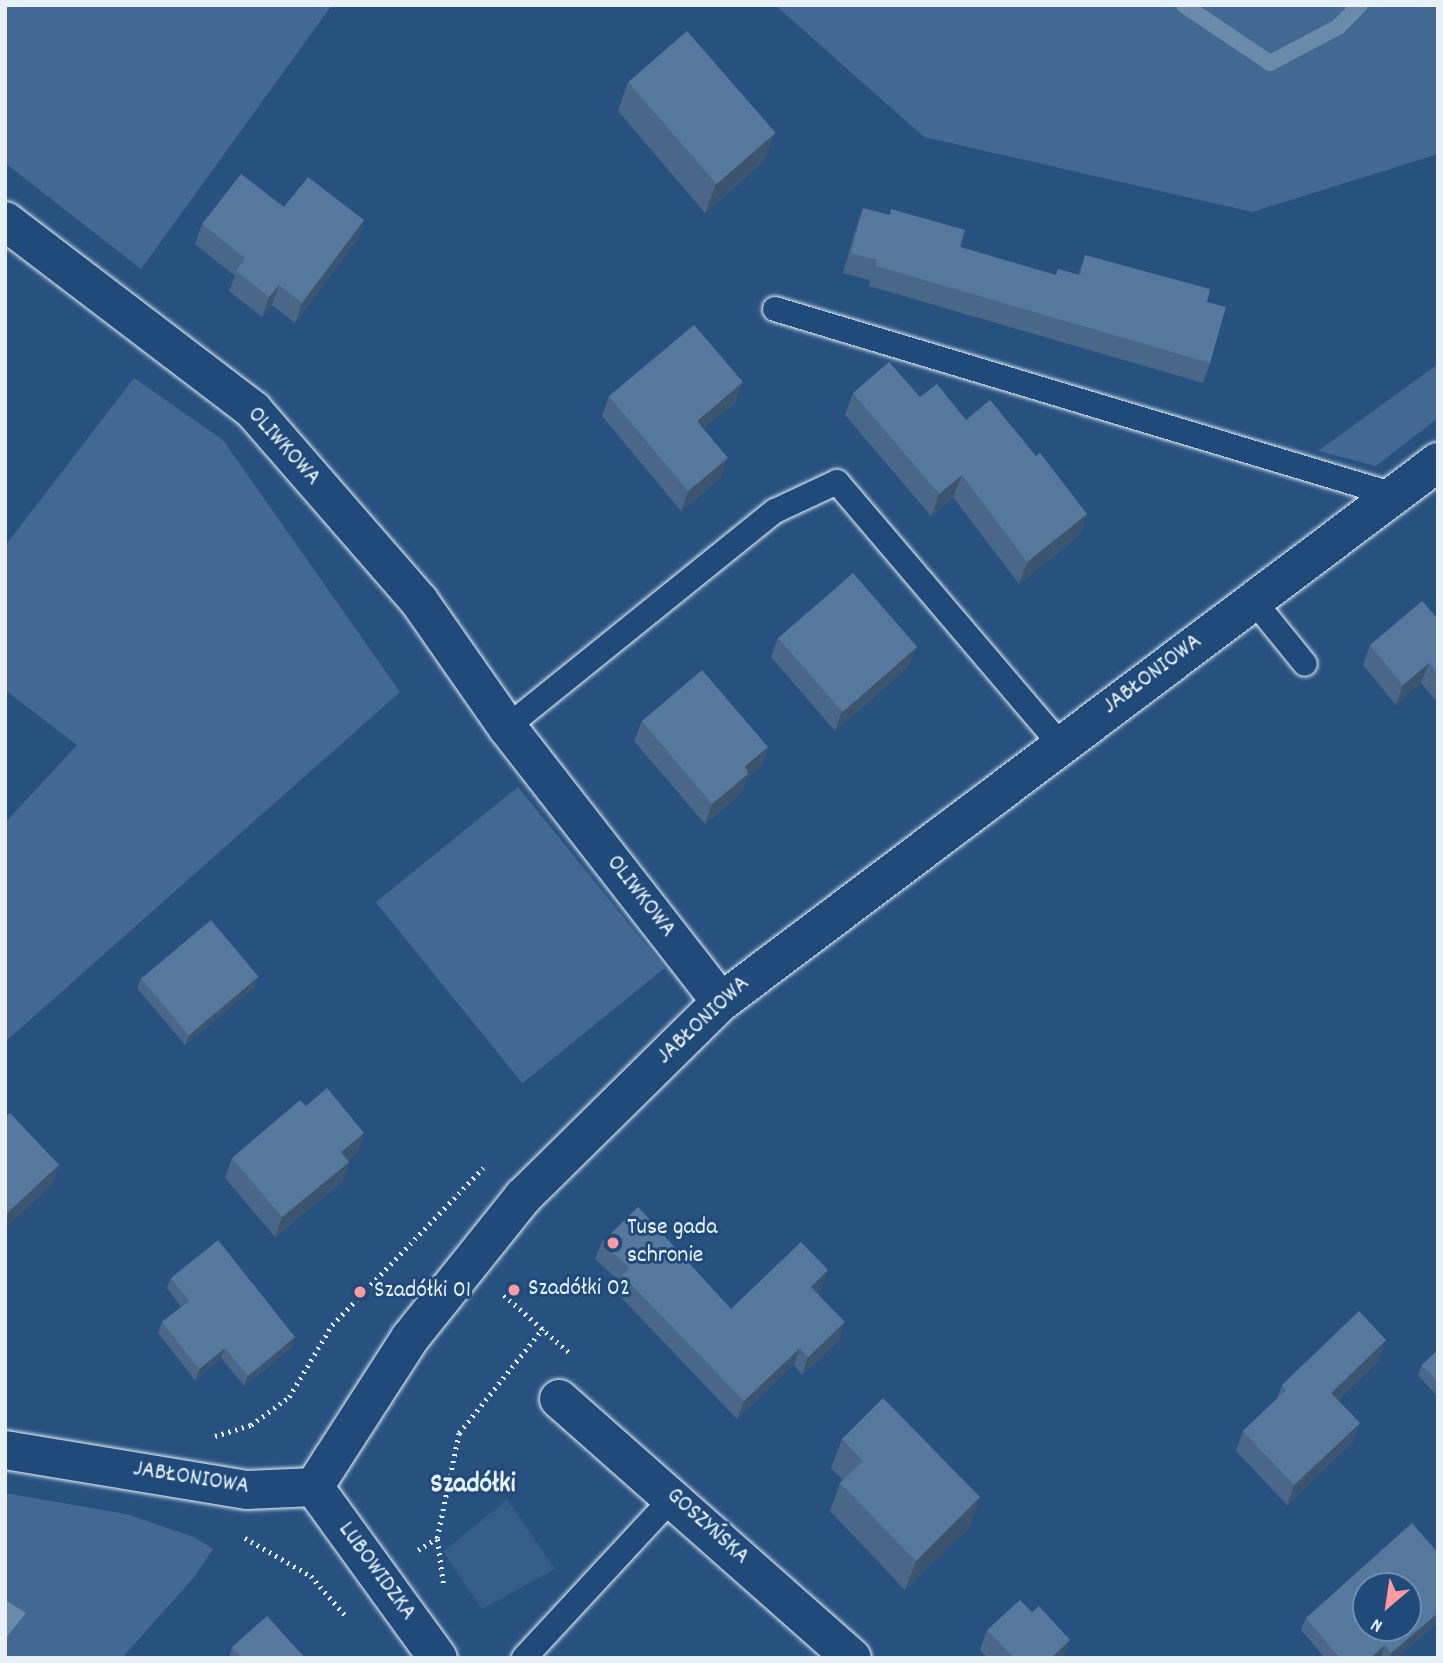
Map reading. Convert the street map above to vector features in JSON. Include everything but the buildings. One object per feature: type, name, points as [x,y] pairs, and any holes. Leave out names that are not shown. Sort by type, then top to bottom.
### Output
[{"type":"main road","name":"OLIWKOWA","points":[[5,221],[253,411],[419,601],[507,727],[721,1002]]},
{"type":"main road","name":"JABŁONIOWA","points":[[5,1450],[247,1490],[314,1487],[410,1338],[523,1197],[721,1002],[1060,744],[1438,462]]},
{"type":"main road","name":"GOSZYŃSKA","points":[[559,1399],[852,1658]]},
{"type":"main road","name":"LUBOWIDZKA","points":[[314,1487],[438,1658]]},
{"type":"lane","points":[[775,309],[1394,495]]},
{"type":"lane","points":[[507,727],[775,511],[837,482],[1060,744]]},
{"type":"lane","points":[[1253,600],[1304,664]]},
{"type":"lane","points":[[524,1658],[673,1497]]},
{"type":"path","points":[[207,1439],[251,1425],[289,1397],[332,1325],[488,1163]]},
{"type":"path","points":[[494,1286],[585,1367],[559,1399]]},
{"type":"path","points":[[437,1538],[459,1433],[542,1328]]},
{"type":"shaded area","points":[[5,5],[332,5],[141,269],[5,163]]},
{"type":"shaded area","points":[[775,5],[1438,5],[1438,154],[1252,212],[924,137]]},
{"type":"shaded area","points":[[1438,364],[1438,418],[1376,466],[1318,451]]},
{"type":"shaded area","points":[[134,378],[223,440],[400,692],[5,1042],[5,823],[77,745],[5,690],[5,546]]},
{"type":"shaded area","points":[[518,787],[665,968],[522,1083],[376,902]]},
{"type":"shaded area","points":[[5,1493],[126,1514],[194,1537],[213,1549],[195,1576],[122,1658],[5,1658]]},
{"type":"shaded area","points":[[507,1499],[555,1569],[482,1609],[443,1552]]},
{"type":"shaded area","points":[[5,1600],[26,1613],[5,1639]]},
{"type":"waterway","points":[[1184,5],[1270,63],[1338,27],[1360,5]]},
{"type":"place","name":"Tuse gada schronie","points":[[613,1243]]},
{"type":"place","name":"Szadółki 02","points":[[514,1290]]},
{"type":"place","name":"Szadółki 01","points":[[360,1292]]},
{"type":"district","name":"Szadółki","points":[[473,1486]]}]
